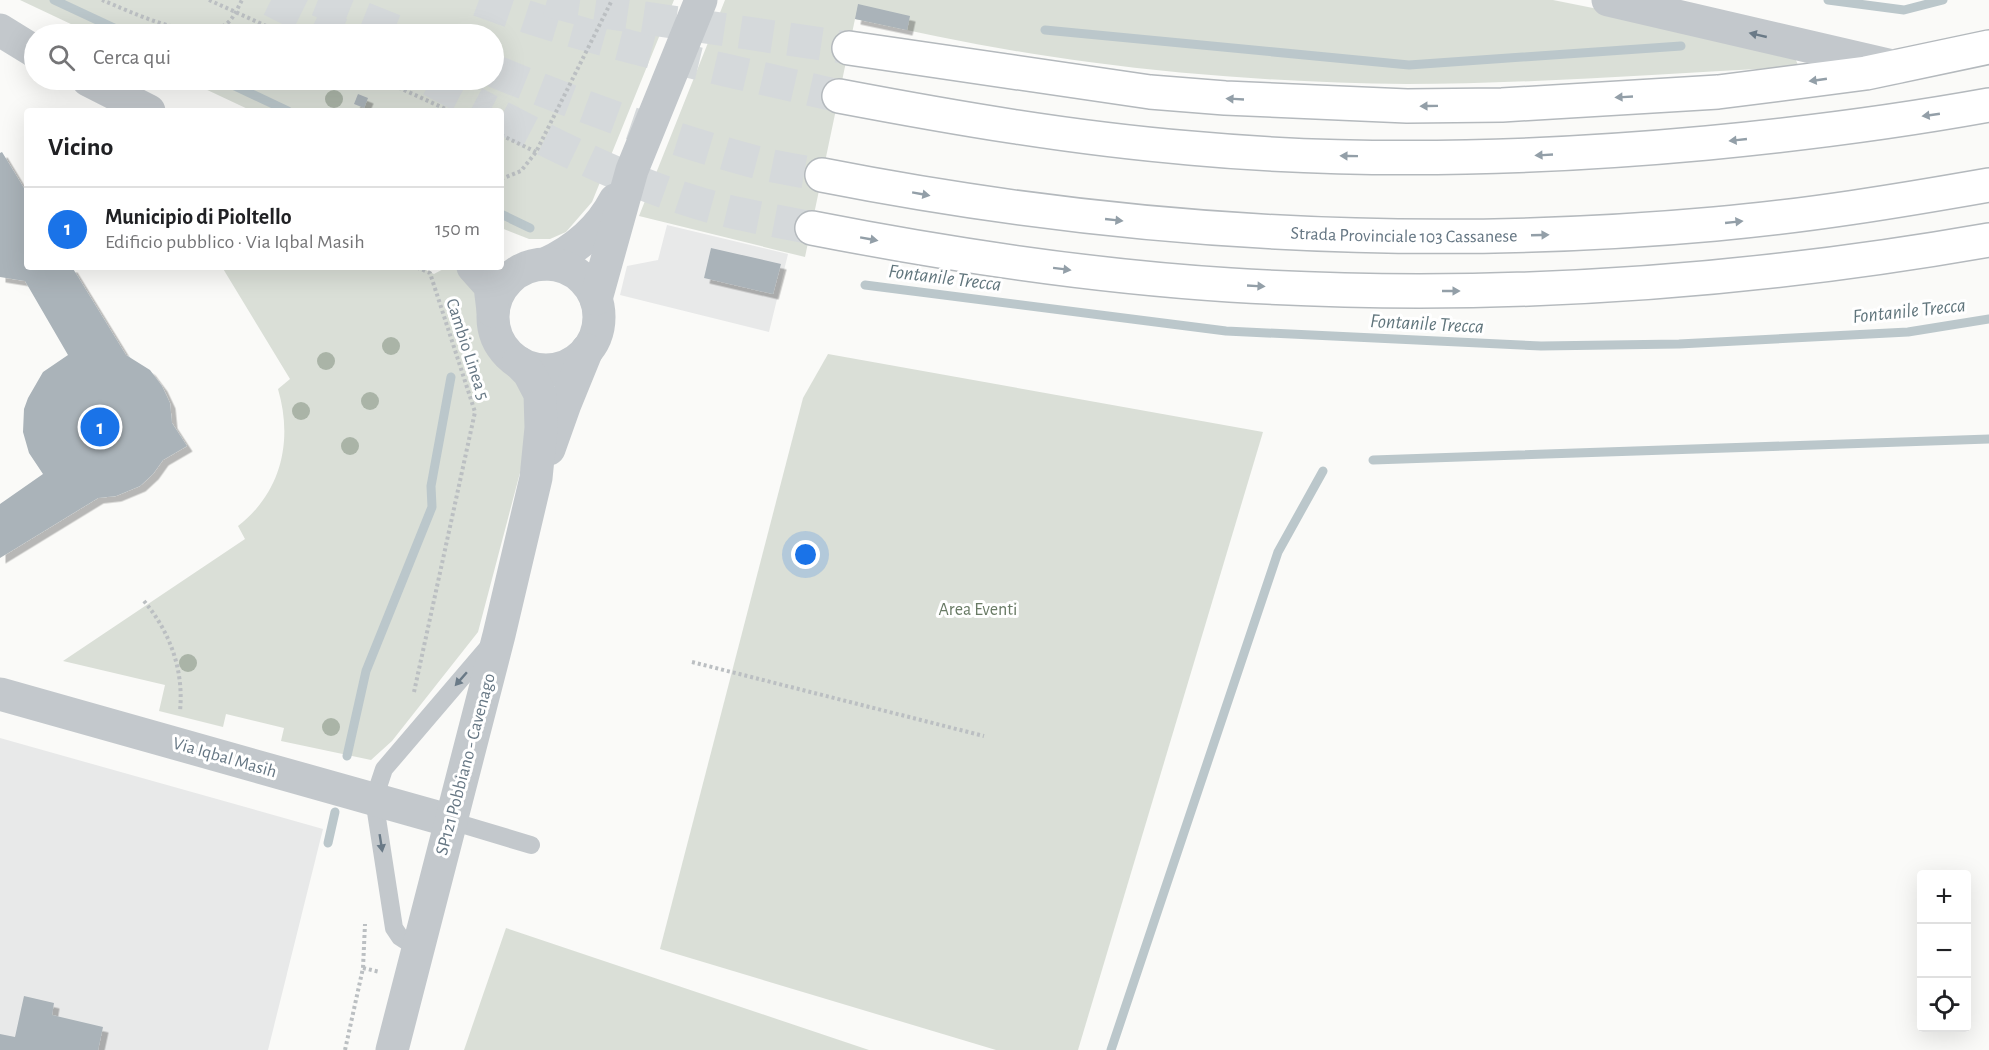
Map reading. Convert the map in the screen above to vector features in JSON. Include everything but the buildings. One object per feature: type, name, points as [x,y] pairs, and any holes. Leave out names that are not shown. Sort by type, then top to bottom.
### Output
[{"type":"highway","points":[[849,48],[1150,92],[1225,99],[1407,106],[1502,105],[1718,92],[1792,84],[1897,67],[1989,47]]},
{"type":"highway","points":[[839,96],[964,120],[1067,135],[1191,148],[1295,155],[1419,158],[1606,152],[1846,128],[1989,105]]},
{"type":"highway","name":"Strada Provinciale 103 Cassanese","points":[[822,176],[1034,212],[1209,229],[1407,238],[1496,237],[1715,224],[1890,202],[1989,185]]},
{"type":"highway","points":[[812,228],[960,255],[1071,270],[1239,285],[1384,291],[1542,289],[1676,281],[1854,262],[1989,240]]},
{"type":"street","name":"SP121 Pobbiano - Cavenago","points":[[536,478],[587,350],[596,336],[599,315],[596,299],[632,170],[701,0]]},
{"type":"street","points":[[1608,0],[1897,67]]},
{"type":"street","points":[[0,30],[24,45]]},
{"type":"street","points":[[108,90],[143,108]]},
{"type":"street","name":"SP121 Pobbiano - Cavenago","points":[[392,1050],[499,635],[536,478],[541,428],[540,394],[529,373],[499,343],[494,327],[493,311],[506,281],[525,266],[563,255],[599,225],[632,170]]},
{"type":"street","points":[[525,266],[556,265],[571,270],[588,285],[596,299]]},
{"type":"street","points":[[476,270],[490,286],[493,311]]},
{"type":"street","points":[[518,362],[539,369],[555,369],[575,361],[587,350]]},
{"type":"street","name":"Via Iqbal Masih","points":[[0,694],[451,821]]},
{"type":"lane","points":[[417,948],[400,936],[394,928],[374,799],[384,769],[499,635]]},
{"type":"lane","points":[[451,821],[531,844]]},
{"type":"path","points":[[102,0],[168,24]]},
{"type":"path","points":[[209,0],[262,24]]},
{"type":"path","points":[[225,24],[236,12],[242,0]]},
{"type":"path","points":[[504,178],[521,171],[536,152],[612,0]]},
{"type":"path","points":[[404,90],[443,108]]},
{"type":"path","points":[[504,136],[536,152]]},
{"type":"path","name":"Cambio Linea 5","points":[[423,270],[430,273],[475,412]]},
{"type":"path","points":[[144,601],[159,621],[174,655],[180,679],[180,716]]},
{"type":"path","points":[[692,662],[984,736]]},
{"type":"shaded area","points":[[667,225],[788,254],[769,332],[620,295],[627,266],[658,260]]},
{"type":"shaded area","points":[[0,738],[323,829],[268,1050],[0,1050]]},
{"type":"green space","points":[[20,0],[674,0],[592,202],[566,232],[550,239],[529,239],[504,229],[504,108],[246,108],[207,90],[504,90],[504,24],[71,24]]},
{"type":"green space","points":[[725,0],[1553,0],[1663,22],[1795,58],[1798,65],[1796,67],[1504,82],[1407,84],[1327,82],[1208,75],[1059,58],[855,19],[805,257],[639,216]]},
{"type":"green space","points":[[224,270],[426,270],[434,274],[443,270],[461,270],[474,276],[485,323],[495,349],[505,363],[527,383],[526,450],[478,632],[392,741],[371,760],[281,741],[284,728],[226,714],[223,727],[159,711],[165,685],[63,661],[245,539],[238,526],[265,497],[280,464],[284,446],[284,427],[278,389],[290,379]]},
{"type":"green space","name":"Area Eventi","points":[[828,354],[1263,432],[1078,1050],[996,1050],[660,949],[803,398]]},
{"type":"green space","points":[[506,928],[869,1050],[464,1050]]},
{"type":"waterway","points":[[54,0],[106,24]]},
{"type":"waterway","points":[[1828,0],[1904,10],[1943,0]]},
{"type":"waterway","points":[[1045,30],[1409,65],[1681,46]]},
{"type":"waterway","points":[[243,90],[282,108]]},
{"type":"waterway","points":[[504,215],[530,228]]},
{"type":"waterway","name":"Fontanile Trecca","points":[[865,285],[1226,331],[1541,346],[1679,344],[1908,332],[1989,319]]},
{"type":"waterway","points":[[347,756],[366,671],[432,507],[431,486],[451,377]]},
{"type":"waterway","points":[[1373,460],[1989,439]]},
{"type":"waterway","points":[[1111,1050],[1278,552],[1323,471]]},
{"type":"waterway","points":[[328,843],[335,812]]},
{"type":"tunnel","points":[[271,0],[320,24]]},
{"type":"tunnel","points":[[318,0],[378,24]]},
{"type":"tunnel","points":[[479,0],[612,42],[839,96]]},
{"type":"tunnel","points":[[547,0],[577,8],[849,48]]},
{"type":"tunnel","points":[[504,75],[658,133],[759,163],[822,175]]},
{"type":"tunnel","points":[[450,90],[484,108]]},
{"type":"tunnel","points":[[504,119],[596,164],[669,194],[724,210],[812,228]]},
{"type":"place","name":"Municipio di Pioltello","points":[[100,427]]}]
